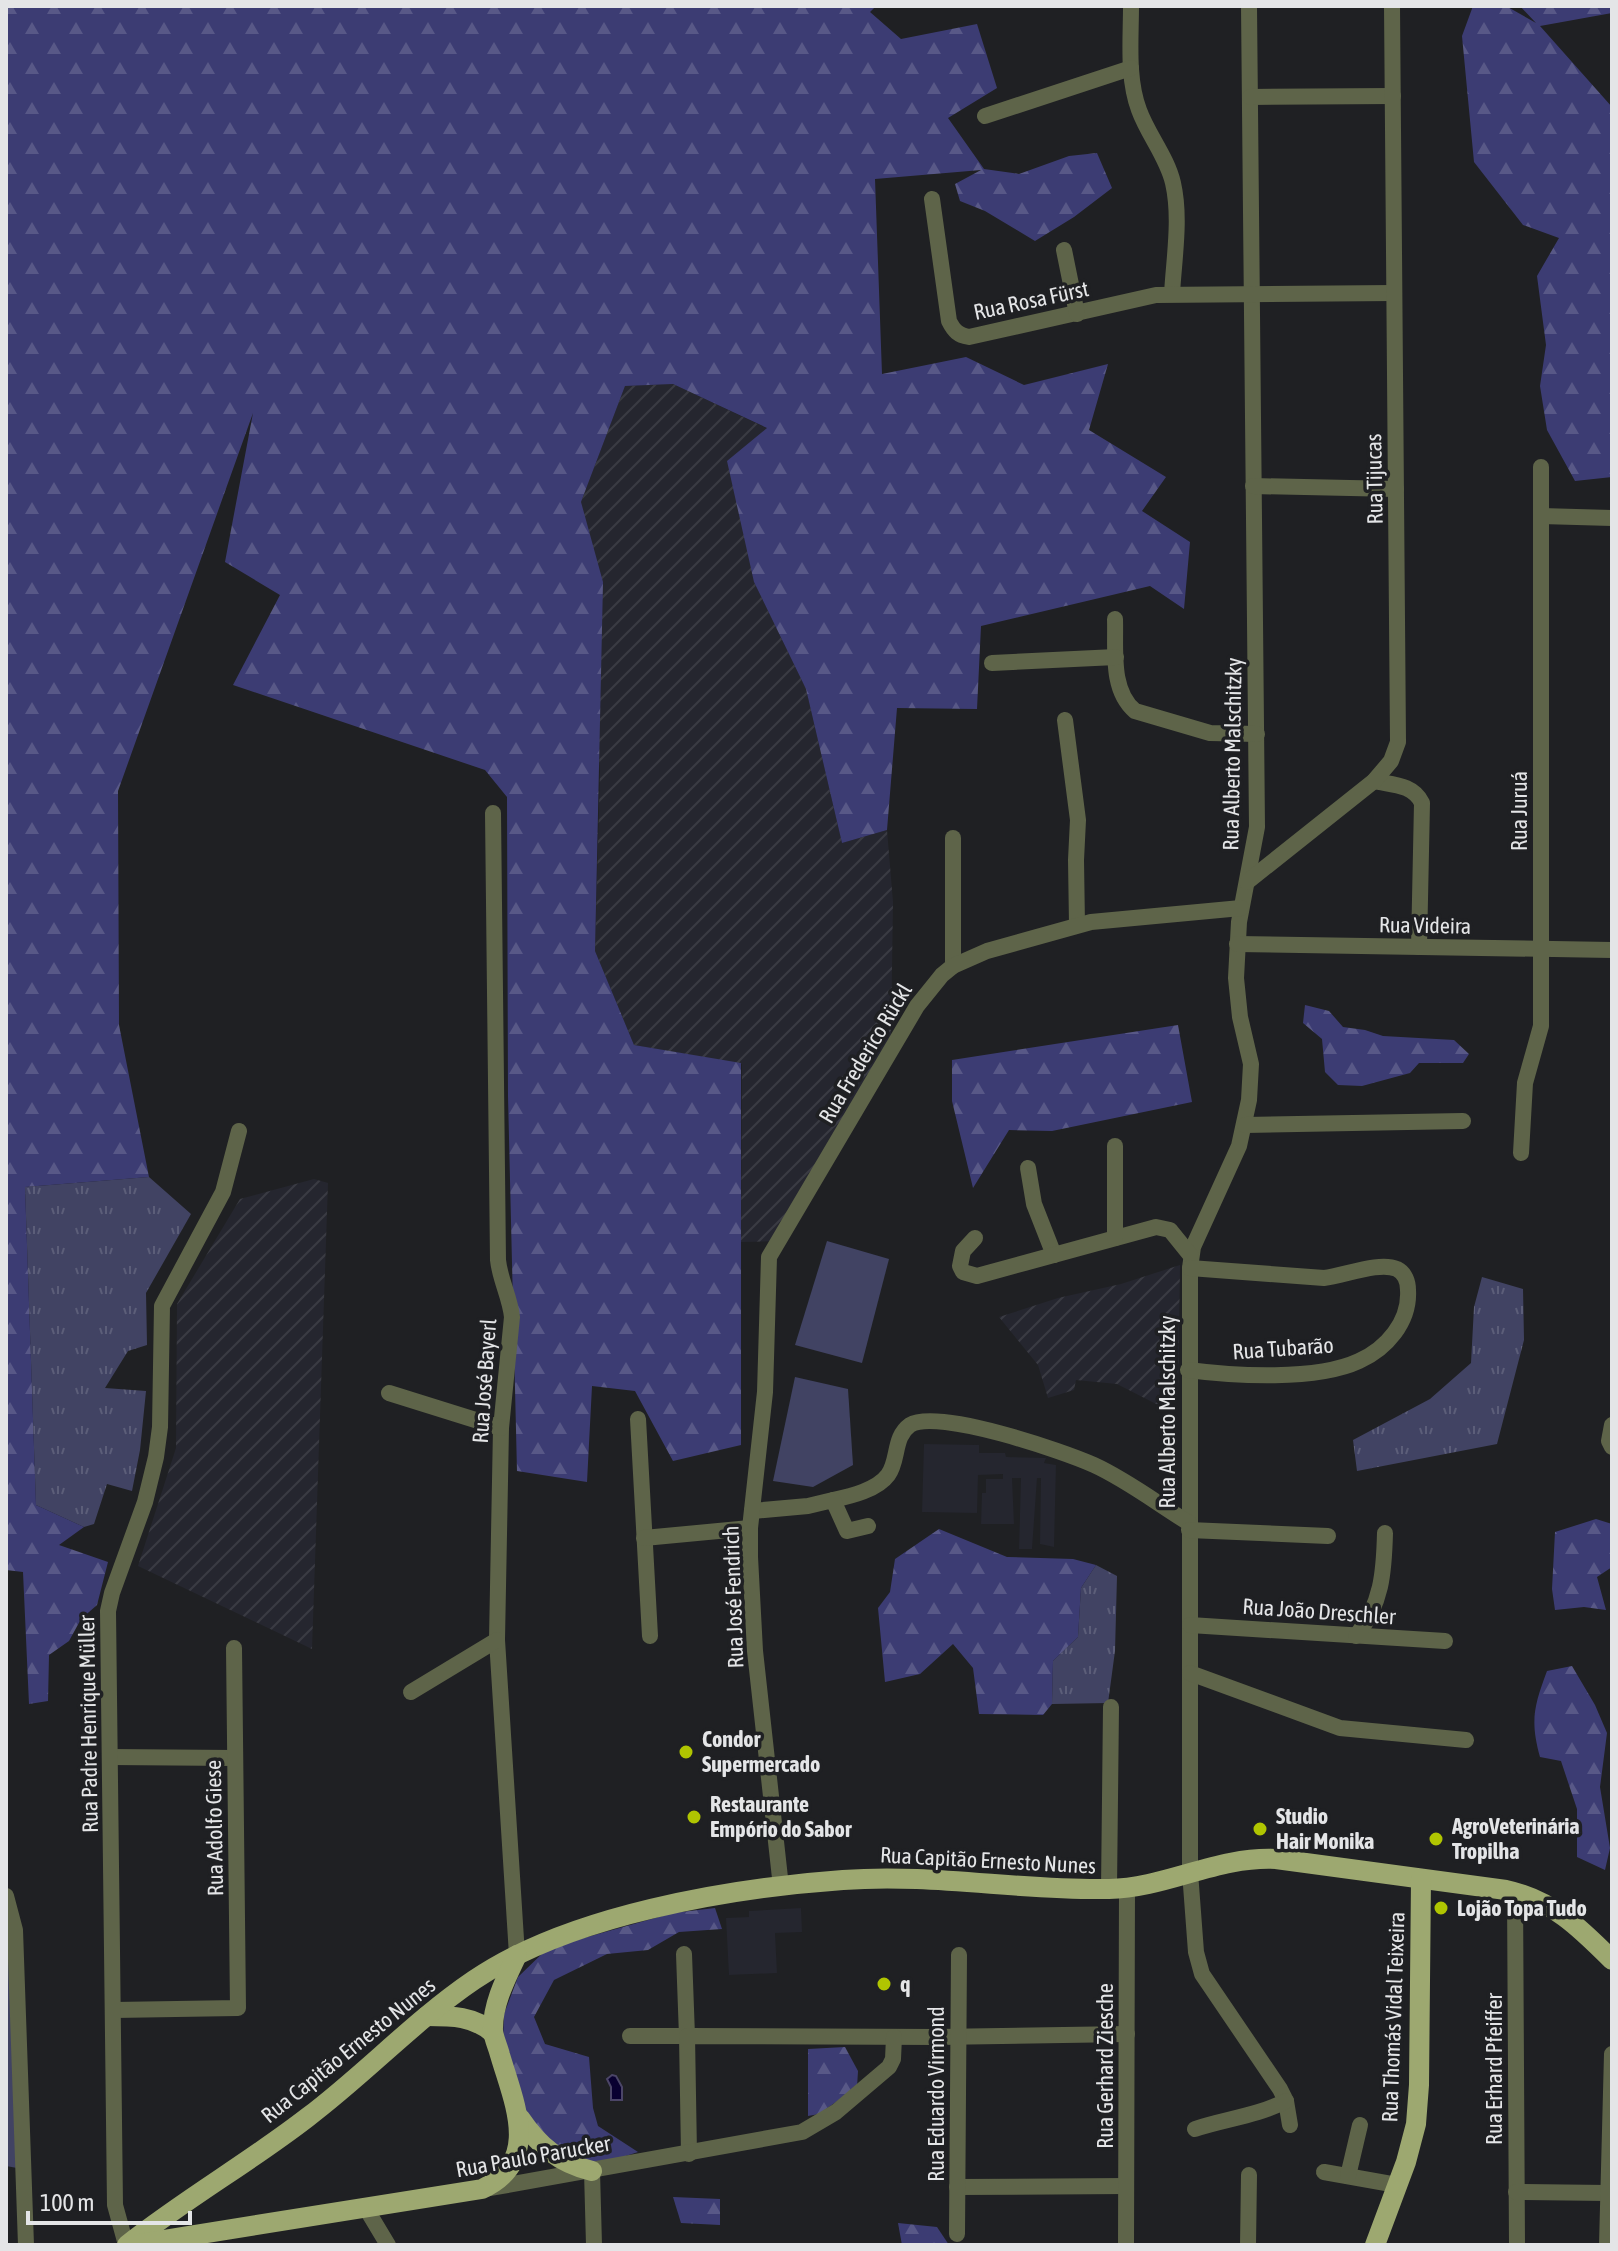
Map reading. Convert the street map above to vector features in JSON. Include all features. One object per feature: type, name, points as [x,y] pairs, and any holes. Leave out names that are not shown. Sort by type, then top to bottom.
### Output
[{"type":"main road","name":"Rua Capitão Ernesto Nunes","points":[[139,2239],[311,2115],[472,1981],[544,1942],[639,1913],[781,1887],[841,1880],[882,1878],[1118,1889],[1262,1859],[1515,1892],[1540,1900],[1566,1916],[1612,1960]]},
{"type":"main road","name":"Rua Thomás Vidal Teixeira","points":[[1375,2245],[1412,2144],[1419,2100],[1421,1879]]},
{"type":"main road","points":[[482,2189],[501,2178],[520,2144],[518,2114],[493,2033],[502,1986],[517,1955]]},
{"type":"main road","points":[[427,2016],[469,2019],[493,2033]]},
{"type":"main road","points":[[518,2114],[536,2140],[553,2156],[574,2167],[592,2171]]},
{"type":"main road","name":"Rua Paulo Parucker","points":[[171,2242],[482,2189]]},
{"type":"main road","points":[[139,2239],[160,2233],[171,2242]]},
{"type":"street","points":[[1131,6],[1131,68],[1138,108],[1174,187],[1172,294]]},
{"type":"street","name":"Rua Alberto Malschitzky","points":[[1249,6],[1257,827],[1241,908],[1236,992],[1251,1064],[1245,1125],[1235,1156],[1197,1236],[1190,1262],[1190,1872],[1196,1952],[1202,1974],[1275,2080],[1286,2101]]},
{"type":"street","name":"Rua Tijucas","points":[[1247,882],[1374,781],[1391,761],[1399,729],[1392,6]]},
{"type":"street","points":[[985,116],[1131,68]]},
{"type":"street","points":[[1250,97],[1393,96]]},
{"type":"street","name":"Rua Rosa Fürst","points":[[932,199],[949,321],[953,330],[969,337],[1141,298],[1172,294],[1394,293]]},
{"type":"street","points":[[1064,250],[1077,314]]},
{"type":"street","name":"Rua Juruá","points":[[1521,1153],[1525,1083],[1541,1026],[1541,467]]},
{"type":"street","points":[[1253,486],[1396,489]]},
{"type":"street","points":[[1541,516],[1612,518]]},
{"type":"street","points":[[1115,619],[1120,690],[1126,703],[1135,711],[1210,733],[1257,734]]},
{"type":"street","points":[[992,663],[1116,657]]},
{"type":"street","points":[[1065,720],[1078,820],[1075,878],[1077,925]]},
{"type":"street","points":[[1374,781],[1408,788],[1422,803],[1419,947]]},
{"type":"street","name":"Rua José Bayerl","points":[[493,813],[498,1260],[500,1281],[511,1306],[512,1317],[501,1428],[497,1640],[517,1955]]},
{"type":"street","points":[[953,838],[953,966]]},
{"type":"street","name":"Rua Frederico Rückl","points":[[769,1257],[917,1006],[936,981],[953,966],[987,951],[1077,925],[1241,908]]},
{"type":"street","name":"Rua Videira","points":[[1237,944],[1612,950]]},
{"type":"street","points":[[1245,1125],[1463,1121]]},
{"type":"street","name":"Rua Padre Henrique Müller","points":[[139,2239],[115,2205],[108,1611],[145,1502],[156,1457],[160,1427],[162,1306],[223,1192],[239,1131]]},
{"type":"street","points":[[1115,1146],[1115,1238]]},
{"type":"street","points":[[1028,1168],[1034,1204],[1054,1255]]},
{"type":"street","points":[[975,1238],[960,1258],[960,1266],[969,1275],[984,1275],[1156,1227],[1166,1228],[1190,1262]]},
{"type":"street","name":"Rua José Fendrich","points":[[769,1257],[765,1392],[751,1520],[755,1651],[781,1887]]},
{"type":"street","name":"Rua Tubarão","points":[[1188,1370],[1269,1375],[1342,1367],[1358,1361],[1375,1352],[1401,1324],[1407,1312],[1408,1287],[1397,1270],[1364,1269],[1340,1277],[1324,1278],[1190,1262]]},
{"type":"street","points":[[389,1393],[501,1428]]},
{"type":"street","points":[[638,1419],[650,1636]]},
{"type":"street","points":[[644,1538],[751,1520],[848,1497],[879,1483],[889,1474],[898,1441],[906,1428],[930,1419],[995,1432],[1107,1472],[1189,1526],[1328,1536]]},
{"type":"street","points":[[1612,1425],[1609,1441],[1612,1447]]},
{"type":"street","points":[[833,1500],[847,1531],[868,1526]]},
{"type":"street","points":[[1356,1636],[1379,1598],[1384,1575],[1385,1533]]},
{"type":"street","name":"Rua João Dreschler","points":[[1190,1625],[1445,1641]]},
{"type":"street","points":[[411,1692],[497,1640]]},
{"type":"street","name":"Rua Adolfo Giese","points":[[114,2010],[238,2008],[234,1648]]},
{"type":"street","points":[[1190,1673],[1340,1728],[1466,1740]]},
{"type":"street","name":"Rua Gerhard Ziesche","points":[[1111,1707],[1127,2034],[1126,2245]]},
{"type":"street","points":[[110,1757],[235,1758]]},
{"type":"street","name":"Rua Erhard Pfeiffer","points":[[1515,1892],[1517,2245]]},
{"type":"street","points":[[6,1896],[15,1930],[26,2245]]},
{"type":"street","points":[[684,1954],[689,2154]]},
{"type":"street","name":"Rua Eduardo Virmond","points":[[957,2234],[959,1955]]},
{"type":"street","points":[[630,2036],[1127,2034]]},
{"type":"street","name":"Rua Paulo Parucker","points":[[482,2189],[779,2138],[814,2127],[889,2067],[893,2059],[894,2037]]},
{"type":"street","points":[[1607,2245],[1612,2054]]},
{"type":"street","points":[[1195,2129],[1234,2117],[1265,2112],[1286,2101],[1290,2125]]},
{"type":"street","points":[[1348,2176],[1360,2125]]},
{"type":"street","points":[[592,2171],[594,2245]]},
{"type":"street","points":[[1324,2172],[1397,2185]]},
{"type":"street","points":[[1248,2245],[1249,2175]]},
{"type":"street","points":[[957,2187],[1126,2186]]},
{"type":"street","points":[[1516,2192],[1608,2193]]},
{"type":"street","points":[[367,2210],[388,2245]]},
{"type":"shaded area","points":[[673,384],[768,429],[754,582],[806,689],[842,843],[887,830],[893,902],[891,1035],[778,1241],[741,1242],[742,1064],[634,1045],[595,951],[600,771],[581,502],[625,386]]},
{"type":"shaded area","points":[[314,1179],[328,1183],[312,1649],[138,1566],[176,1448],[177,1304],[240,1199]]},
{"type":"shaded area","points":[[1180,1265],[1178,1399],[1164,1408],[1117,1384],[1076,1380],[1074,1390],[1048,1398],[1038,1365],[999,1317],[1058,1298],[1121,1284]]},
{"type":"shaded area","points":[[924,1444],[979,1445],[979,1453],[1046,1458],[1044,1463],[1056,1465],[1054,1547],[1040,1544],[1041,1478],[1037,1478],[1032,1549],[1019,1549],[1021,1478],[1012,1478],[1014,1524],[981,1524],[982,1493],[986,1493],[986,1479],[1003,1479],[1003,1474],[978,1475],[977,1513],[922,1512]]},
{"type":"shaded area","points":[[801,1908],[802,1932],[775,1933],[777,1973],[729,1975],[726,1918],[749,1917],[749,1911]]},
{"type":"shaded area","points":[[616,2076],[622,2087],[622,2100],[611,2100],[611,2087],[607,2079]]},
{"type":"green space","points":[[6,6],[876,6],[870,12],[901,39],[977,24],[997,88],[948,118],[984,169],[1019,174],[1069,156],[1097,153],[1112,188],[1035,241],[985,211],[960,201],[955,184],[981,170],[875,179],[882,374],[966,357],[1024,385],[1108,364],[1089,430],[1166,477],[1142,511],[1190,542],[1184,609],[1150,586],[981,626],[977,709],[897,708],[887,830],[842,843],[806,689],[754,582],[727,461],[767,428],[673,384],[625,386],[581,502],[603,582],[595,951],[634,1045],[741,1063],[741,1445],[673,1461],[635,1391],[592,1386],[587,1482],[517,1471],[508,1096],[507,797],[485,770],[233,685],[280,595],[225,562],[253,413],[118,791],[119,1025],[149,1177],[25,1187],[36,1505],[84,1527],[59,1545],[108,1562],[97,1605],[81,1619],[69,1641],[49,1655],[48,1701],[29,1704],[23,1572],[6,1570]]},
{"type":"green space","points":[[1473,6],[1506,6],[1536,23],[1520,6],[1612,6],[1612,13],[1540,26],[1612,107],[1612,477],[1575,481],[1547,430],[1540,386],[1546,345],[1537,276],[1559,238],[1523,225],[1474,162],[1462,36]]},
{"type":"green space","points":[[1305,1005],[1329,1011],[1343,1027],[1383,1036],[1454,1040],[1469,1054],[1463,1063],[1419,1063],[1410,1073],[1362,1086],[1338,1085],[1325,1072],[1322,1039],[1303,1023]]},
{"type":"green space","points":[[1178,1025],[1192,1102],[1052,1131],[1009,1130],[973,1188],[952,1101],[952,1060]]},
{"type":"green space","points":[[149,1177],[191,1214],[146,1293],[147,1345],[128,1351],[105,1388],[146,1391],[132,1491],[107,1484],[94,1524],[84,1527],[36,1505],[25,1187]]},
{"type":"green space","points":[[827,1241],[889,1259],[862,1363],[795,1345]]},
{"type":"green space","points":[[1482,1277],[1523,1289],[1524,1340],[1497,1444],[1357,1471],[1353,1440],[1430,1399],[1471,1363],[1474,1307]]},
{"type":"green space","points":[[795,1377],[848,1389],[853,1465],[813,1487],[773,1481]]},
{"type":"green space","points":[[1596,1519],[1612,1524],[1612,1567],[1597,1577],[1606,1610],[1584,1607],[1555,1610],[1552,1589],[1555,1532]]},
{"type":"green space","points":[[939,1529],[1007,1557],[1073,1559],[1096,1565],[1081,1588],[1078,1637],[1053,1661],[1052,1704],[1043,1715],[979,1714],[973,1668],[953,1644],[920,1674],[885,1682],[878,1608],[890,1592],[895,1559]]},
{"type":"green space","points":[[1096,1565],[1117,1576],[1115,1651],[1108,1703],[1052,1704],[1053,1661],[1078,1637],[1081,1588]]},
{"type":"green space","points":[[1572,1666],[1607,1733],[1600,1787],[1610,1848],[1605,1870],[1577,1857],[1577,1809],[1561,1761],[1540,1757],[1535,1733],[1536,1704],[1547,1671]]},
{"type":"green space","points":[[715,1908],[722,1929],[679,1932],[648,1950],[607,1954],[554,1980],[534,2017],[545,2044],[589,2057],[593,2108],[598,2126],[638,2152],[601,2164],[573,2156],[544,2138],[525,2113],[503,2041],[504,2014],[518,1977],[548,1948],[673,1913]]},
{"type":"green space","points":[[6,1913],[10,1930],[17,2168],[6,2166]]},
{"type":"green space","points":[[845,2047],[858,2071],[857,2087],[819,2114],[808,2116],[808,2049]]},
{"type":"green space","points":[[673,2197],[720,2199],[720,2225],[681,2223]]},
{"type":"green space","points":[[898,2223],[937,2227],[949,2245],[902,2245]]},
{"type":"place","name":"Condor Supermercado","points":[[686,1752]]},
{"type":"place","name":"Restaurante Empório do Sabor","points":[[694,1817]]},
{"type":"place","name":"Studio Hair Monika","points":[[1260,1829]]},
{"type":"place","name":"AgroVeterinária Tropilha","points":[[1436,1839]]},
{"type":"place","name":"Lojão Topa Tudo","points":[[1441,1908]]},
{"type":"place","name":"q","points":[[884,1984]]}]
